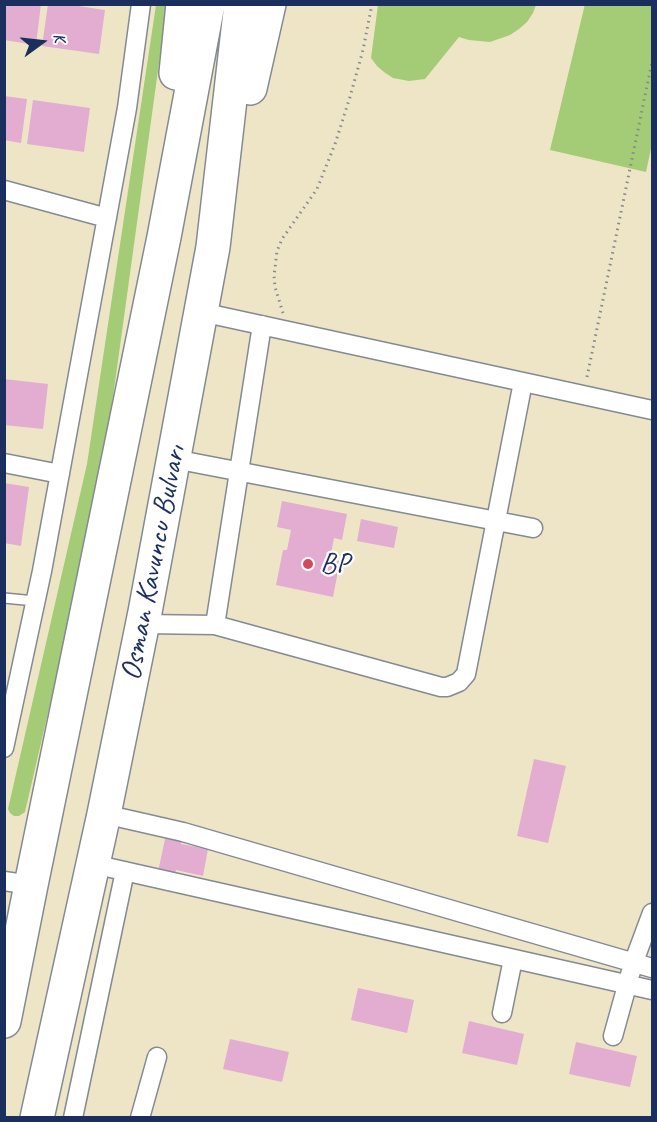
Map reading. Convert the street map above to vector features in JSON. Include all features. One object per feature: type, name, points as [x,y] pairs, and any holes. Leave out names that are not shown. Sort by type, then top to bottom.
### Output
[{"type":"highway","points":[[164,237],[183,4]]},
{"type":"highway","name":"Osman Kavuncu Bulvarı","points":[[4,1021],[18,883],[164,237],[208,4]]},
{"type":"highway","name":"Osman Kavuncu Bulvarı","points":[[37,1118],[143,624],[213,247],[241,4]]},
{"type":"highway","points":[[213,247],[269,4]]},
{"type":"street","points":[[4,748],[60,474],[128,108],[141,4]]},
{"type":"street","points":[[4,190],[107,218]]},
{"type":"street","points":[[201,312],[652,410]]},
{"type":"street","points":[[215,625],[262,325]]},
{"type":"street","points":[[143,624],[215,625],[441,687],[459,682],[466,674],[523,382]]},
{"type":"street","points":[[174,459],[532,528]]},
{"type":"street","points":[[4,463],[60,474]]},
{"type":"street","points":[[104,813],[167,828],[652,968]]},
{"type":"street","points":[[93,864],[652,990]]},
{"type":"street","points":[[73,1118],[125,871]]},
{"type":"street","points":[[613,1036],[633,964],[652,913]]},
{"type":"street","points":[[502,1012],[513,959]]},
{"type":"street","points":[[140,1118],[157,1057]]},
{"type":"lane","points":[[4,598],[35,601]]},
{"type":"path","points":[[290,332],[275,287],[277,251],[282,239],[317,189],[335,144],[363,50],[372,4]]},
{"type":"path","points":[[583,395],[652,62]]},
{"type":"green space","points":[[378,4],[536,5],[527,22],[510,35],[490,42],[459,37],[425,79],[409,81],[393,78],[377,66],[371,58]]},
{"type":"green space","points":[[585,4],[652,5],[652,144],[646,172],[550,150]]},
{"type":"green space","points":[[156,5],[167,5],[101,484],[25,812],[14,816],[8,809],[87,464]]},
{"type":"building","points":[[4,4],[41,4],[36,45],[4,40]]},
{"type":"building","points":[[48,4],[105,10],[99,54],[42,46]]},
{"type":"building","points":[[4,96],[27,99],[21,143],[4,140]]},
{"type":"building","points":[[33,100],[90,108],[84,152],[27,144]]},
{"type":"building","points":[[4,379],[48,384],[43,429],[4,425]]},
{"type":"building","points":[[4,483],[29,487],[21,546],[4,543]]},
{"type":"building","points":[[282,501],[347,514],[342,540],[334,538],[330,559],[340,561],[333,597],[276,585],[283,550],[287,550],[291,530],[277,527]]},
{"type":"building","points":[[361,519],[398,527],[394,548],[357,541]]},
{"type":"building","points":[[534,759],[566,766],[548,843],[517,836]]},
{"type":"building","points":[[169,820],[185,824],[181,844],[208,849],[203,876],[176,870],[172,890],[155,886]]},
{"type":"building","points":[[358,988],[414,1000],[407,1033],[351,1020]]},
{"type":"building","points":[[469,1021],[524,1034],[517,1065],[462,1053]]},
{"type":"building","points":[[230,1039],[289,1052],[282,1082],[223,1069]]},
{"type":"building","points":[[576,1042],[637,1056],[630,1087],[569,1074]]},
{"type":"place","name":"BP","points":[[308,564]]}]
